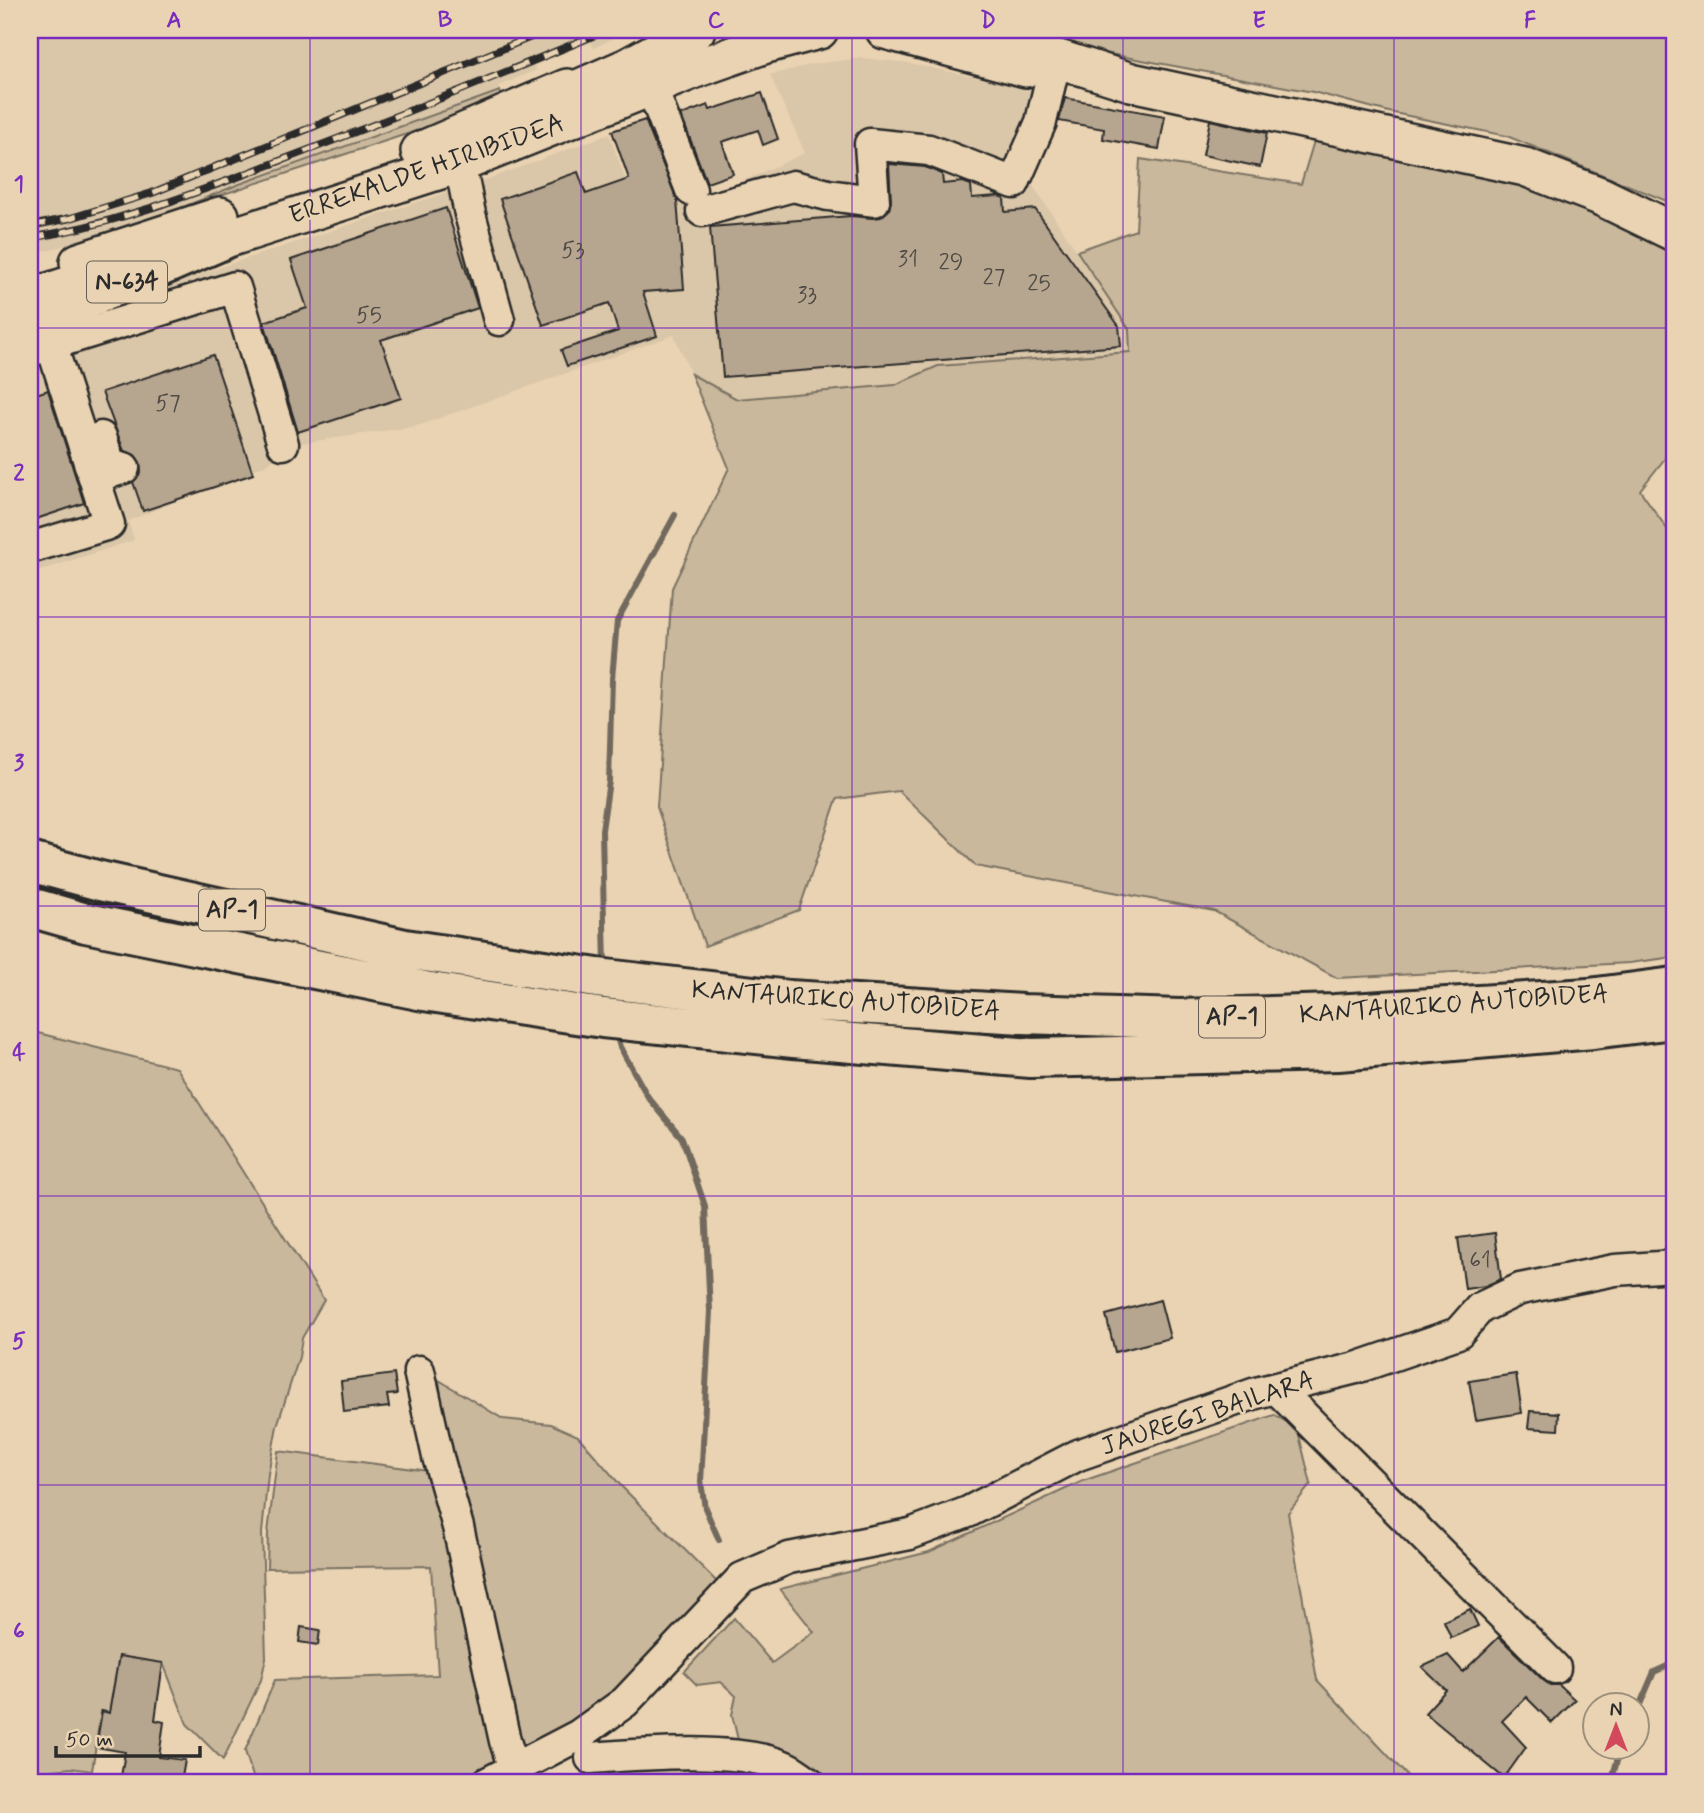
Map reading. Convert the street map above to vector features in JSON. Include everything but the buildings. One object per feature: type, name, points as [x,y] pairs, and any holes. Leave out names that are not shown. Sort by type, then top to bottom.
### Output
[{"type":"highway","name":"N-634","points":[[45,327],[222,240]]},
{"type":"highway","name":"KANTAURIKO AUTOBIDEA","points":[[30,862],[100,881],[405,949],[597,978],[789,1000],[1023,1014],[1181,1019],[1335,1014],[1589,998],[1674,987]]},
{"type":"highway","name":"KANTAURIKO AUTOBIDEA","points":[[30,907],[86,923],[424,991],[603,1018],[794,1038],[1031,1058],[1338,1051],[1593,1030],[1674,1020]]},
{"type":"main road","name":"ERREKALDE HIRIBIDEA","points":[[30,278],[420,151],[560,97],[628,67],[696,30]]},
{"type":"main road","name":"ERREKALDE HIRIBIDEA","points":[[222,240],[456,165],[651,86],[762,45],[819,30]]},
{"type":"main road","points":[[857,30],[885,30],[1052,75],[1131,82]]},
{"type":"main road","points":[[983,30],[1036,52],[1131,82],[1525,167],[1565,181],[1674,232]]},
{"type":"street","points":[[651,86],[696,200],[793,186],[828,195],[874,201],[870,144],[929,150],[1014,183],[1041,122],[1052,75]]},
{"type":"street","points":[[456,165],[464,184],[499,320]]},
{"type":"street","points":[[45,327],[208,296],[235,287],[277,448]]},
{"type":"street","points":[[45,327],[112,472],[124,468]]},
{"type":"street","points":[[33,547],[109,523],[45,327]]},
{"type":"street","name":"JAUREGI BAILARA","points":[[584,1759],[625,1702],[741,1578],[789,1558],[910,1534],[968,1513],[1078,1455],[1276,1388],[1356,1368],[1458,1333],[1480,1308],[1520,1289],[1615,1270],[1674,1266]]},
{"type":"street","points":[[419,1371],[438,1457],[458,1527],[505,1741],[514,1769]]},
{"type":"street","points":[[1276,1388],[1555,1668]]},
{"type":"street","points":[[487,1783],[514,1769],[584,1759],[706,1754],[753,1758],[788,1768],[810,1783]]},
{"type":"shaded area","points":[[30,30],[630,30],[594,48],[591,42],[534,65],[536,70],[499,86],[500,91],[237,185],[181,208],[50,250],[30,251]]},
{"type":"shaded area","points":[[1028,30],[1674,30],[1674,204],[1507,136],[1389,112],[1313,92],[1067,46]]},
{"type":"shaded area","points":[[862,58],[908,63],[1055,94],[1029,180],[1129,329],[1131,352],[938,366],[895,385],[736,399],[691,374],[674,335],[417,426],[302,443],[261,467],[128,521],[134,540],[30,574],[30,330],[491,178],[609,134],[639,217],[700,201],[805,153],[770,75],[814,64]]},
{"type":"shaded area","points":[[500,91],[503,99],[416,131],[181,208],[237,185]]},
{"type":"shaded area","points":[[1314,141],[1526,187],[1617,222],[1674,250],[1674,447],[1640,490],[1674,539],[1674,957],[1629,963],[1337,978],[1214,911],[976,866],[899,791],[837,799],[799,910],[705,946],[657,807],[672,588],[729,468],[691,374],[737,399],[895,385],[938,366],[1130,352],[1129,329],[1077,251],[1136,230],[1140,159],[1301,184]]},
{"type":"shaded area","points":[[30,1031],[177,1068],[324,1300],[302,1338],[299,1357],[277,1426],[268,1474],[262,1533],[266,1658],[261,1680],[223,1760],[187,1724],[163,1663],[109,1713],[101,1711],[92,1771],[70,1768],[30,1773]]},
{"type":"shaded area","points":[[439,1380],[503,1419],[551,1424],[578,1436],[622,1487],[719,1584],[617,1698],[520,1753],[449,1454]]},
{"type":"shaded area","points":[[1274,1415],[1297,1427],[1311,1484],[1288,1513],[1317,1680],[1414,1783],[599,1783],[622,1768],[642,1762],[739,1744],[732,1715],[736,1696],[721,1682],[697,1685],[684,1672],[734,1618],[772,1663],[814,1632],[780,1589],[929,1552],[1083,1481]]},
{"type":"shaded area","points":[[278,1451],[436,1472],[496,1745],[494,1761],[473,1779],[457,1783],[255,1783],[245,1751],[275,1680],[438,1675],[431,1566],[267,1568],[268,1533]]},
{"type":"waterway","points":[[605,968],[602,830],[609,781],[617,621],[675,515]]},
{"type":"waterway","points":[[616,1034],[620,1047],[648,1097],[682,1138],[705,1206],[710,1311],[701,1482],[705,1508],[719,1540]]},
{"type":"waterway","points":[[1646,1690],[1654,1672],[1674,1663]]},
{"type":"waterway","points":[[1611,1783],[1617,1760]]},
{"type":"railway","points":[[30,226],[71,218],[152,193],[548,30]]},
{"type":"railway","points":[[30,238],[94,225],[186,196],[401,114],[607,30]]}]
